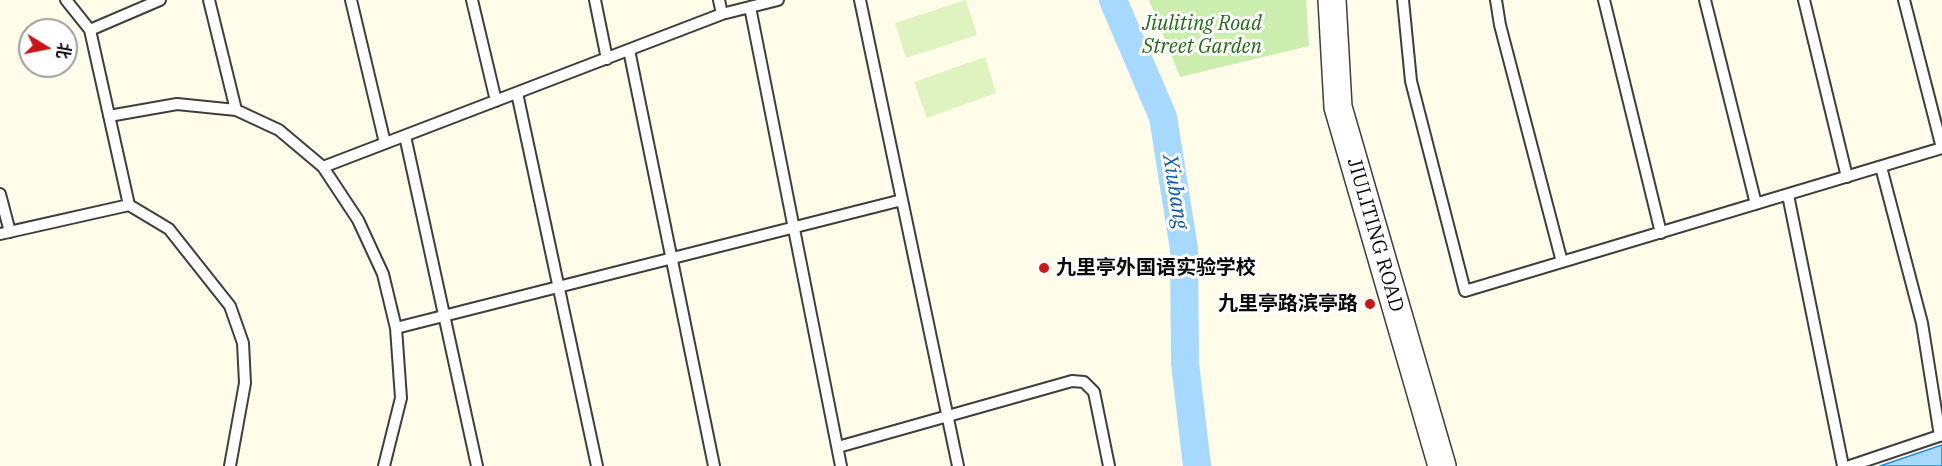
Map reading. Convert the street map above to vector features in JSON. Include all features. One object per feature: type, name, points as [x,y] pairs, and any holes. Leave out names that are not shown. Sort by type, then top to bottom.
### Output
[{"type":"street","name":"JIULITING ROAD","points":[[1332,0],[1338,107],[1442,466]]},
{"type":"lane","points":[[66,0],[90,30],[129,205]]},
{"type":"lane","points":[[90,30],[160,0]]},
{"type":"lane","points":[[209,0],[236,110]]},
{"type":"lane","points":[[351,0],[385,143]]},
{"type":"lane","points":[[472,0],[496,101]]},
{"type":"lane","points":[[595,0],[607,58]]},
{"type":"lane","points":[[719,0],[722,15]]},
{"type":"lane","points":[[323,168],[722,15],[778,0]]},
{"type":"lane","points":[[860,0],[958,466]]},
{"type":"lane","points":[[1402,0],[1412,81],[1465,291],[1942,148],[1904,0]]},
{"type":"lane","points":[[1496,0],[1500,25],[1562,262]]},
{"type":"lane","points":[[1604,0],[1661,232]]},
{"type":"lane","points":[[1705,0],[1756,204]]},
{"type":"lane","points":[[1804,0],[1847,177]]},
{"type":"lane","points":[[750,7],[841,466]]},
{"type":"lane","points":[[629,50],[714,466]]},
{"type":"lane","points":[[517,93],[597,466]]},
{"type":"lane","points":[[108,116],[177,104],[236,110],[279,130],[323,168],[358,220],[383,274],[396,328],[401,398],[384,466]]},
{"type":"lane","points":[[405,136],[477,466]]},
{"type":"lane","points":[[1850,466],[1941,435],[1922,323],[1881,167]]},
{"type":"lane","points":[[0,194],[5,233],[129,205],[169,229],[230,306],[243,343],[245,383],[230,466]]},
{"type":"lane","points":[[1788,195],[1843,466]]},
{"type":"lane","points":[[396,328],[902,200]]},
{"type":"lane","points":[[838,447],[1072,381],[1084,381],[1094,392],[1110,466]]},
{"type":"green space","points":[[966,0],[977,35],[906,58],[895,23]]},
{"type":"green space","name":"Jiuliting Road Street Garden","points":[[1149,0],[1306,0],[1309,46],[1180,77]]},
{"type":"green space","points":[[985,57],[996,93],[927,118],[914,82]]},
{"type":"water","points":[[1942,445],[1942,466],[1880,466]]},
{"type":"waterway","name":"Xiubang","points":[[1113,0],[1163,117],[1184,249],[1185,363],[1197,466]]},
{"type":"place","name":"九里亭外国语实验学校","points":[[1044,268]]},
{"type":"place","name":"九里亭路滨亭路","points":[[1370,304]]}]
